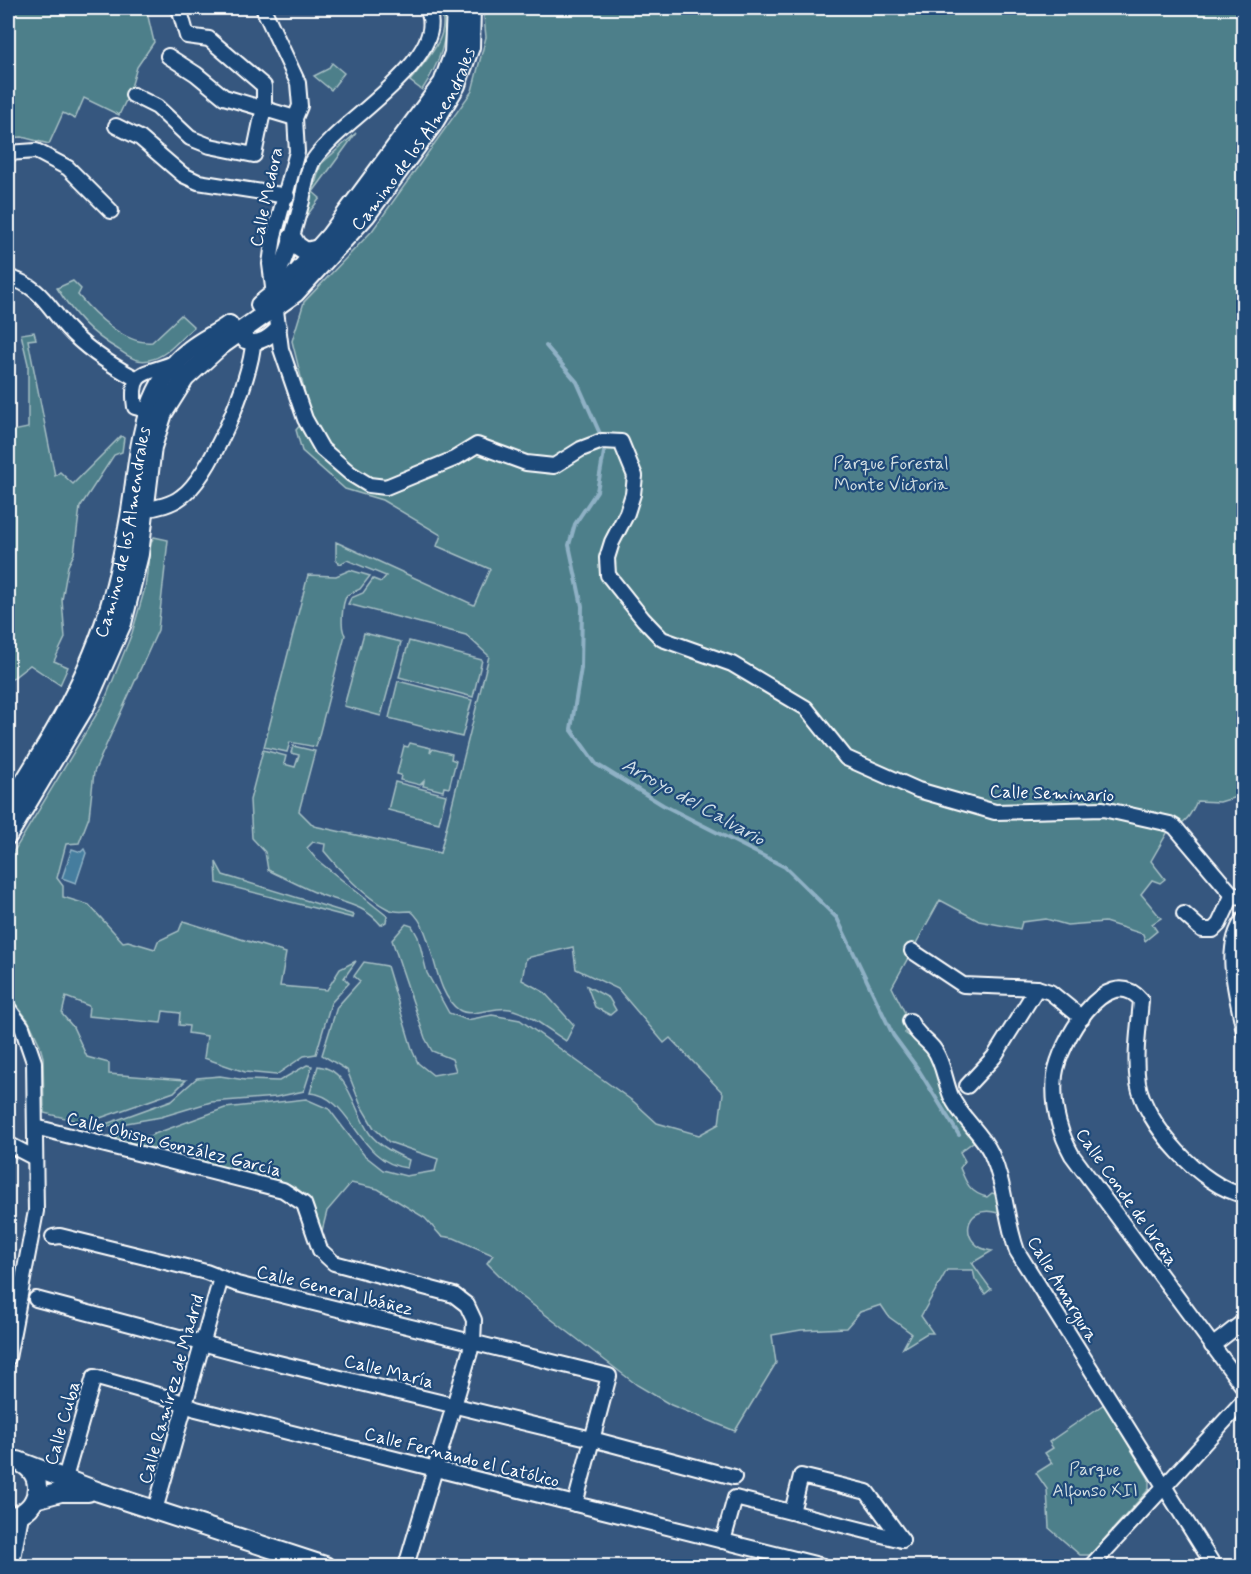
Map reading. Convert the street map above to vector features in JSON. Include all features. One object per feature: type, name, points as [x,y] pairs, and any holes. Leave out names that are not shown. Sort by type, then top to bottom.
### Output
[{"type":"main road","name":"Camino de los Almendrales","points":[[8,808],[51,740],[73,698],[106,619],[124,553],[140,443],[155,412],[185,378],[231,339],[319,249],[443,83],[454,53],[458,19],[456,8]]},
{"type":"main road","name":"Camino de los Almendrales","points":[[8,835],[64,745],[103,670],[122,623],[139,554],[146,508],[155,396],[190,350],[275,295],[307,282],[333,254],[432,125],[456,85],[470,46],[471,8]]},
{"type":"main road","points":[[292,238],[297,246],[306,252],[319,249]]},
{"type":"main road","points":[[13,1460],[99,1492],[326,1566]]},
{"type":"main road","points":[[10,1562],[13,1515],[29,1509],[35,1500],[38,1488],[35,1476],[28,1467],[13,1460]]},
{"type":"main road","points":[[35,1500],[61,1492],[99,1492]]},
{"type":"street","points":[[133,95],[157,108],[190,138],[210,146],[254,155],[264,107],[264,86],[208,39],[187,36],[179,8]]},
{"type":"street","name":"Calle Medora","points":[[263,8],[298,83],[300,106],[295,118],[297,152],[287,196],[274,237],[270,264],[275,295]]},
{"type":"street","name":"Camino de los Almendrales","points":[[275,295],[311,164],[333,138],[379,101],[413,60],[430,35],[428,12]]},
{"type":"street","points":[[168,56],[196,74],[224,98],[264,107],[295,118]]},
{"type":"street","points":[[116,126],[140,138],[183,175],[198,182],[287,196]]},
{"type":"street","points":[[8,153],[36,151],[68,168],[111,211]]},
{"type":"street","points":[[8,277],[31,286],[51,306],[67,328],[90,350],[135,378]]},
{"type":"street","points":[[231,339],[253,343],[270,337],[279,327],[275,295]]},
{"type":"street","name":"Calle Seminario","points":[[279,327],[281,349],[306,420],[322,449],[351,474],[369,485],[386,487],[454,459],[477,445],[526,463],[554,466],[581,448],[602,441],[621,442],[635,476],[633,494],[627,513],[612,542],[607,558],[608,575],[643,620],[662,639],[732,664],[806,708],[846,758],[918,790],[995,812],[1103,809],[1170,824],[1238,897]]},
{"type":"street","points":[[146,508],[156,508],[181,497],[203,473],[248,375],[253,343]]},
{"type":"street","points":[[155,412],[135,407],[133,394],[135,378],[181,359]]},
{"type":"street","points":[[1184,914],[1202,930],[1213,930],[1238,897]]},
{"type":"street","points":[[1244,919],[1237,929],[1231,948],[1244,1032]]},
{"type":"street","points":[[912,951],[963,985],[1037,988],[1050,992],[1082,1018]]},
{"type":"street","name":"Calle Conde de Ureña","points":[[1244,1195],[1213,1184],[1190,1165],[1145,1103],[1138,1084],[1137,1064],[1141,1000],[1133,991],[1125,987],[1110,990],[1082,1018],[1067,1042],[1056,1073],[1056,1113],[1061,1134],[1072,1155],[1244,1388]]},
{"type":"street","points":[[967,1086],[993,1057],[1037,988]]},
{"type":"street","points":[[8,1008],[22,1027],[34,1062],[36,1211],[14,1296],[8,1358]]},
{"type":"street","name":"Calle Amargura","points":[[910,1021],[916,1035],[933,1048],[952,1099],[985,1142],[992,1156],[1005,1193],[1008,1227],[1017,1251],[1214,1566]]},
{"type":"street","points":[[11,1145],[23,1146],[35,1132]]},
{"type":"street","name":"Calle Obispo González García","points":[[35,1132],[283,1190],[304,1204],[320,1250],[334,1263],[454,1295],[467,1305],[474,1320],[473,1342]]},
{"type":"street","points":[[11,1145],[35,1158]]},
{"type":"street","name":"Calle General Ibáñez","points":[[53,1237],[60,1236],[609,1376],[591,1439]]},
{"type":"street","name":"Calle Ramírez de Madrid","points":[[155,1510],[221,1278]]},
{"type":"street","name":"Calle María","points":[[36,1299],[202,1344],[591,1439],[734,1477]]},
{"type":"street","points":[[1212,1346],[1244,1321]]},
{"type":"street","points":[[406,1566],[473,1342]]},
{"type":"street","name":"Calle Fernando el Católico","points":[[94,1377],[172,1399],[185,1405],[723,1541],[779,1561],[823,1566]]},
{"type":"street","name":"Calle Cuba","points":[[65,1478],[94,1377]]},
{"type":"street","points":[[1091,1566],[1164,1489],[1232,1410],[1244,1400]]},
{"type":"street","points":[[575,1504],[591,1439]]},
{"type":"street","points":[[723,1541],[735,1498],[792,1512],[902,1539],[867,1492],[801,1476],[792,1512]]},
{"type":"green space","points":[[8,8],[146,8],[154,42],[137,67],[129,94],[119,115],[84,98],[75,119],[63,113],[49,144],[22,137],[8,138]]},
{"type":"green space","points":[[439,8],[445,8],[444,41],[438,61],[422,90],[410,81],[430,56],[440,37],[443,18]]},
{"type":"green space","name":"Parque Forestal Monte Victoria","points":[[483,8],[1243,8],[1243,795],[1220,802],[1197,801],[1184,822],[1170,828],[1151,861],[1165,879],[1160,883],[1152,880],[1141,894],[1161,918],[1152,924],[1157,931],[1145,941],[1143,934],[1105,922],[1067,925],[1046,919],[1022,922],[1020,929],[979,921],[940,900],[892,987],[906,1015],[905,1033],[927,1048],[977,1139],[960,1152],[965,1161],[960,1168],[964,1178],[976,1193],[987,1197],[992,1193],[996,1194],[998,1213],[986,1211],[977,1214],[971,1219],[969,1226],[969,1234],[974,1242],[981,1248],[992,1251],[972,1263],[991,1289],[985,1294],[975,1279],[973,1270],[947,1270],[921,1316],[933,1333],[927,1333],[903,1348],[911,1333],[889,1317],[881,1305],[860,1312],[846,1328],[801,1330],[772,1335],[776,1363],[735,1431],[671,1405],[637,1385],[516,1292],[487,1263],[493,1255],[454,1238],[441,1236],[425,1218],[378,1189],[351,1183],[327,1211],[321,1235],[318,1235],[311,1205],[303,1193],[289,1184],[107,1136],[141,1134],[142,1141],[146,1140],[146,1137],[225,1108],[306,1099],[329,1109],[364,1155],[383,1170],[406,1176],[435,1171],[438,1159],[389,1142],[374,1128],[361,1106],[347,1070],[322,1055],[337,1007],[360,981],[354,976],[364,962],[387,966],[418,1063],[433,1075],[456,1071],[452,1059],[432,1051],[425,1038],[392,940],[406,924],[412,926],[418,937],[427,973],[449,1013],[467,1020],[492,1015],[520,1020],[634,1102],[657,1123],[699,1135],[719,1124],[723,1093],[670,1038],[664,1043],[618,989],[576,969],[573,947],[526,958],[522,980],[544,992],[574,1025],[566,1041],[518,1011],[497,1009],[464,1012],[450,1001],[443,989],[425,932],[411,911],[394,911],[380,904],[362,891],[337,867],[324,851],[325,844],[313,842],[307,848],[317,860],[387,916],[386,922],[381,925],[360,908],[319,894],[268,870],[265,852],[252,838],[250,800],[263,750],[286,756],[284,764],[295,767],[299,755],[291,753],[293,746],[315,751],[299,811],[314,826],[440,853],[489,656],[466,635],[348,604],[351,598],[363,593],[373,579],[381,582],[386,576],[347,560],[340,564],[336,560],[336,542],[474,605],[490,569],[437,546],[441,535],[382,500],[345,489],[302,451],[296,430],[310,414],[292,341],[304,302],[372,231],[472,91],[486,37]]},
{"type":"green space","points":[[332,63],[344,73],[331,90],[314,76],[328,69]]},
{"type":"green space","points":[[356,133],[313,192],[320,198],[305,218],[321,164]]},
{"type":"green space","points":[[73,281],[81,289],[78,295],[93,311],[111,327],[131,339],[152,342],[181,315],[194,327],[162,355],[145,361],[133,358],[100,337],[70,307],[57,288]]},
{"type":"green space","points":[[34,332],[36,339],[28,340],[55,476],[60,472],[73,484],[121,436],[124,438],[122,452],[114,455],[80,507],[74,554],[68,566],[62,600],[65,638],[54,661],[68,667],[60,685],[30,665],[8,682],[8,432],[28,428],[28,364],[21,334]]},
{"type":"green space","points":[[154,537],[168,540],[158,630],[94,772],[89,817],[79,843],[66,844],[57,878],[63,886],[63,897],[89,905],[123,942],[128,941],[155,949],[158,941],[179,931],[183,921],[286,953],[280,986],[327,990],[340,969],[356,961],[344,978],[349,983],[331,1003],[316,1054],[304,1056],[276,1075],[245,1072],[204,1058],[207,1036],[188,1033],[189,1026],[179,1025],[180,1013],[163,1011],[161,1023],[88,1016],[89,1006],[66,997],[62,1014],[73,1027],[87,1057],[109,1063],[109,1074],[186,1080],[174,1092],[86,1123],[44,1113],[43,1057],[39,1043],[28,1020],[8,994],[8,861],[104,702],[132,633],[145,588],[151,542]]},
{"type":"green space","points":[[350,570],[370,576],[360,589],[347,595],[345,599],[342,621],[345,635],[316,747],[290,742],[287,752],[264,747],[308,575],[336,576]]},
{"type":"green space","points":[[364,633],[401,642],[381,716],[344,706]]},
{"type":"green space","points":[[409,641],[482,660],[473,697],[399,677]]},
{"type":"green space","points":[[398,681],[472,700],[462,737],[389,718]]},
{"type":"green space","points":[[410,743],[431,748],[430,753],[433,749],[452,754],[451,759],[456,761],[449,788],[444,787],[443,791],[423,786],[424,781],[420,785],[400,780],[401,775],[397,774],[404,746],[408,747]]},
{"type":"green space","points":[[395,782],[446,795],[439,823],[388,810]]},
{"type":"green space","points":[[216,862],[223,875],[354,915],[353,918],[217,883]]},
{"type":"green space","points":[[587,986],[609,998],[616,1010],[610,1015],[595,1007]]},
{"type":"green space","points":[[307,1065],[312,1066],[304,1091],[276,1097],[211,1102],[161,1117],[92,1129],[172,1100],[197,1078],[220,1076],[245,1080],[279,1081]]},
{"type":"green space","points":[[318,1066],[329,1069],[344,1083],[370,1134],[383,1146],[409,1160],[407,1168],[390,1163],[376,1154],[336,1105],[324,1097],[310,1093]]},
{"type":"green space","name":"Parque Alfonso XII","points":[[1104,1404],[1149,1479],[1149,1489],[1090,1555],[1080,1555],[1049,1528],[1047,1489],[1036,1473],[1052,1463],[1045,1453],[1053,1448],[1049,1442]]},
{"type":"water","points":[[72,849],[81,852],[84,849],[86,853],[76,883],[62,878]]},
{"type":"waterway","name":"Arroyo del Calvario","points":[[546,346],[577,382],[601,436]]},
{"type":"waterway","name":"Arroyo del Calvario","points":[[604,452],[597,491],[575,524],[569,545],[582,606],[581,668],[571,729],[596,764],[663,805],[785,867],[837,918],[893,1035],[918,1069],[959,1135]]}]
